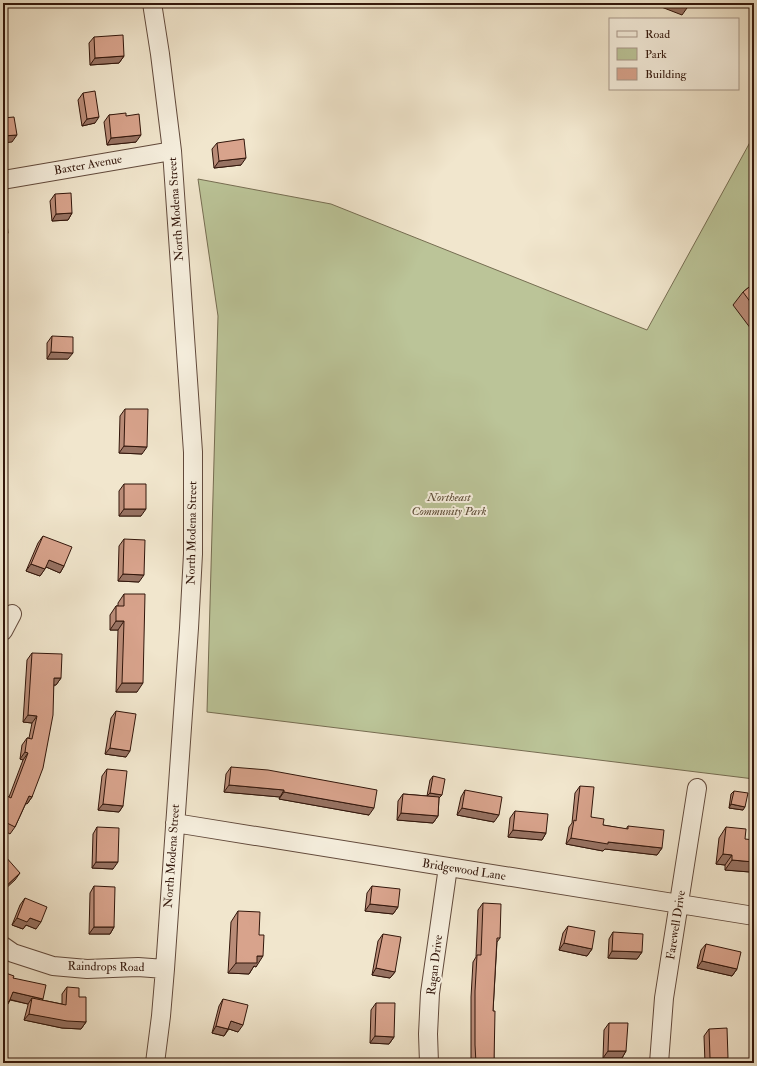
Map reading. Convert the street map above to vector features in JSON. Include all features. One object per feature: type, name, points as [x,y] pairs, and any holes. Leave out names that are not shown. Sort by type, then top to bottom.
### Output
[{"type":"street","name":"North Modena Street","points":[[152,3],[172,151],[193,452],[193,554],[190,628],[165,969],[155,1063]]},
{"type":"street","name":"Baxter Avenue","points":[[3,180],[172,151]]},
{"type":"street","points":[[3,631],[12,614]]},
{"type":"street","name":"Farewell Drive","points":[[659,1063],[664,998],[697,788]]},
{"type":"street","name":"Bridgewood Lane","points":[[175,823],[754,916]]},
{"type":"street","name":"Ragan Drive","points":[[429,1063],[428,1034],[430,993],[448,867]]},
{"type":"street","name":"Raindrops Road","points":[[3,946],[13,953],[53,966],[87,969],[138,967],[165,969]]},
{"type":"green space","name":"Northeast Community Park","points":[[754,135],[754,779],[207,712],[218,316],[198,179],[331,204],[647,330]]},
{"type":"building","points":[[674,3],[689,3],[687,8]]},
{"type":"building","points":[[123,35],[124,56],[95,58],[94,37]]},
{"type":"building","points":[[95,91],[99,117],[87,119],[83,93]]},
{"type":"building","points":[[126,113],[126,116],[139,114],[141,135],[111,138],[109,115]]},
{"type":"building","points":[[14,117],[17,135],[3,136],[3,118]]},
{"type":"building","points":[[244,139],[246,158],[219,161],[217,143]]},
{"type":"building","points":[[71,193],[72,213],[56,214],[55,194]]},
{"type":"building","points":[[3,204],[5,204],[8,233],[3,234]]},
{"type":"building","points":[[754,283],[754,307],[743,292]]},
{"type":"building","points":[[52,336],[73,337],[73,353],[51,352]]},
{"type":"building","points":[[125,409],[148,409],[147,447],[124,446]]},
{"type":"building","points":[[124,484],[146,484],[146,509],[124,509]]},
{"type":"building","points":[[43,536],[72,547],[64,566],[49,560],[45,569],[31,564]]},
{"type":"building","points":[[124,539],[145,540],[144,575],[123,574]]},
{"type":"building","points":[[124,594],[145,594],[143,683],[122,683],[124,621],[116,621],[116,606],[124,606]]},
{"type":"building","points":[[32,653],[62,654],[61,678],[54,678],[53,715],[43,768],[32,797],[29,796],[15,827],[3,821],[3,794],[11,798],[28,753],[25,752],[27,738],[32,739],[37,716],[28,715]]},
{"type":"building","points":[[116,711],[136,714],[130,751],[110,748]]},
{"type":"building","points":[[231,767],[268,770],[377,790],[374,808],[284,792],[284,790],[229,785]]},
{"type":"building","points":[[107,769],[127,771],[123,806],[103,804]]},
{"type":"building","points":[[433,776],[445,779],[442,795],[430,793]]},
{"type":"building","points":[[580,786],[594,787],[591,817],[604,819],[603,825],[628,829],[628,826],[664,830],[662,848],[608,842],[608,844],[571,838],[574,820],[576,821]]},
{"type":"building","points":[[465,790],[502,797],[499,815],[462,808]]},
{"type":"building","points":[[734,791],[748,793],[745,807],[731,804]]},
{"type":"building","points":[[403,794],[439,797],[438,816],[401,813]]},
{"type":"building","points":[[515,811],[548,814],[546,833],[513,830]]},
{"type":"building","points":[[97,827],[119,828],[118,862],[96,862]]},
{"type":"building","points":[[726,827],[746,829],[745,839],[754,840],[754,862],[732,860],[732,855],[723,854]]},
{"type":"building","points":[[5,856],[20,873],[3,889],[3,858]]},
{"type":"building","points":[[94,886],[115,887],[114,927],[94,927]]},
{"type":"building","points":[[372,886],[400,889],[398,907],[370,904]]},
{"type":"building","points":[[25,898],[47,907],[41,922],[30,918],[27,922],[17,918]]},
{"type":"building","points":[[483,903],[501,904],[500,938],[497,938],[493,1011],[495,1011],[494,1063],[476,1063],[475,991],[477,955],[481,955]]},
{"type":"building","points":[[238,911],[260,912],[259,935],[264,935],[263,956],[257,956],[257,963],[236,963]]},
{"type":"building","points":[[568,926],[595,931],[592,949],[564,943]]},
{"type":"building","points":[[613,932],[643,934],[642,952],[612,951]]},
{"type":"building","points":[[383,934],[401,937],[395,972],[376,968]]},
{"type":"building","points":[[706,944],[741,952],[737,969],[702,961]]},
{"type":"building","points":[[3,972],[14,976],[13,978],[46,985],[43,999],[13,992],[9,1002],[3,999]]},
{"type":"building","points":[[67,987],[79,988],[79,997],[86,997],[86,1022],[67,1021],[29,1014],[32,998],[66,1005]]},
{"type":"building","points":[[223,999],[248,1005],[243,1025],[231,1021],[228,1029],[216,1026]]},
{"type":"building","points":[[376,1003],[395,1003],[394,1037],[375,1036]]},
{"type":"building","points":[[609,1023],[628,1023],[626,1051],[608,1051]]},
{"type":"building","points":[[727,1028],[728,1058],[710,1058],[709,1029]]},
{"type":"building","points":[[394,1060],[394,1063],[377,1063],[377,1061]]}]
